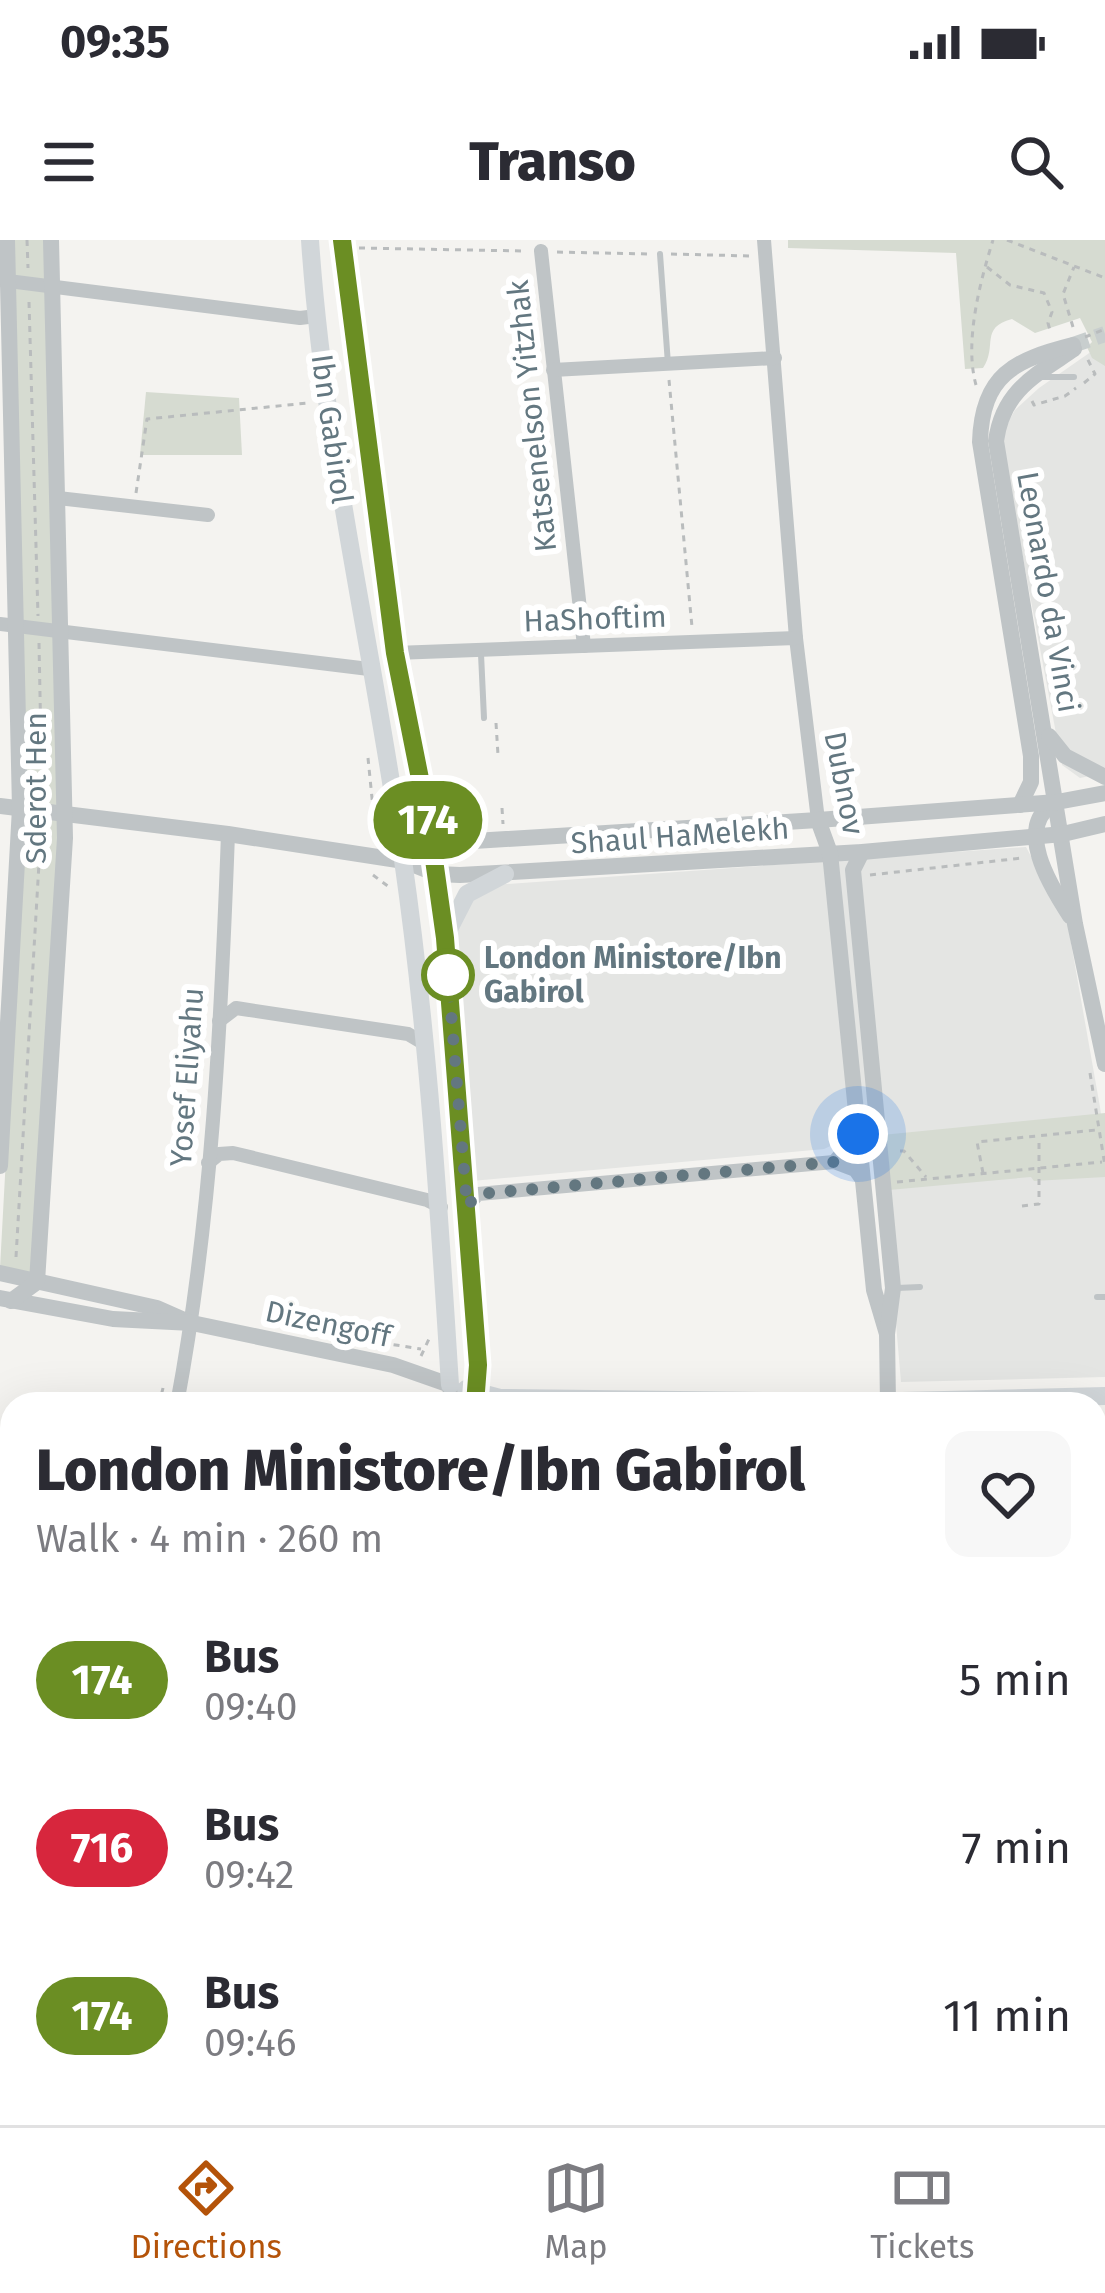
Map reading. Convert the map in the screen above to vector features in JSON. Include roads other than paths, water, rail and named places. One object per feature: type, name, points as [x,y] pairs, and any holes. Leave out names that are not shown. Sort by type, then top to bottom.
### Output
[{"type":"main road","name":"Ibn Gabirol","points":[[310,240],[327,402],[404,861],[441,1207],[451,1392]]},
{"type":"main road","name":"Ibn Gabirol","points":[[347,244],[395,653],[433,847],[445,938],[467,1206],[474,1392]]},
{"type":"main road","points":[[445,938],[467,894],[505,874]]},
{"type":"street","name":"Sderot Hen","points":[[0,1166],[20,808],[8,626],[8,240]]},
{"type":"street","name":"Sderot Hen","points":[[37,1282],[65,814],[50,240]]},
{"type":"street","name":"Dubnov","points":[[765,248],[796,638],[818,820],[830,853],[874,1291],[887,1334]]},
{"type":"street","name":"Katsenelson Yitzhak","points":[[541,251],[584,646]]},
{"type":"street","points":[[5,280],[300,318],[316,316]]},
{"type":"street","points":[[1064,343],[1031,377],[993,412],[1009,368],[1064,343]]},
{"type":"street","points":[[554,370],[775,358]]},
{"type":"street","name":"Leonardo da Vinci","points":[[993,412],[1075,924],[1105,1064]]},
{"type":"street","name":"Leonardo da Vinci","points":[[993,412],[980,442],[1031,756],[1031,782],[1020,805]]},
{"type":"street","points":[[58,498],[208,515]]},
{"type":"street","points":[[8,626],[369,669]]},
{"type":"street","name":"HaShoftim","points":[[395,653],[796,638]]},
{"type":"street","points":[[1045,730],[1065,757],[1105,777]]},
{"type":"street","name":"Shaul HaMelekh","points":[[404,861],[458,842],[1020,805],[1105,793]]},
{"type":"street","points":[[1057,802],[1044,811],[1037,837],[1046,876],[1075,924]]},
{"type":"street","name":"Shaul HaMelekh","points":[[0,806],[404,861],[436,874],[862,852],[1037,837],[1105,824]]},
{"type":"street","name":"Yosef Eliyahu","points":[[179,1392],[192,1324],[208,1163],[228,834]]},
{"type":"street","name":"Dubnov","points":[[862,852],[853,870],[889,1202],[893,1288],[887,1334],[888,1392]]},
{"type":"street","points":[[220,1021],[236,1008],[408,1034],[425,1043]]},
{"type":"street","points":[[834,1162],[858,1134]]},
{"type":"street","points":[[208,1163],[219,1154],[233,1153],[441,1207]]},
{"type":"street","points":[[467,1206],[478,1194],[834,1162],[855,1170],[863,1181]]},
{"type":"street","points":[[0,1278],[6,1299],[37,1282]]},
{"type":"street","name":"Dizengoff","points":[[0,1278],[157,1308],[192,1324]]},
{"type":"street","name":"Dizengoff","points":[[6,1299],[113,1319],[192,1324],[393,1365],[447,1392]]},
{"type":"lane","points":[[660,254],[668,366]]},
{"type":"lane","points":[[1031,377],[1074,377]]},
{"type":"lane","points":[[481,650],[484,718]]},
{"type":"lane","points":[[893,1288],[920,1287]]},
{"type":"tunnel","points":[[1073,345],[1105,334]]},
{"type":"place","name":"London Ministore/Ibn Gabirol","points":[[448,975]]}]
